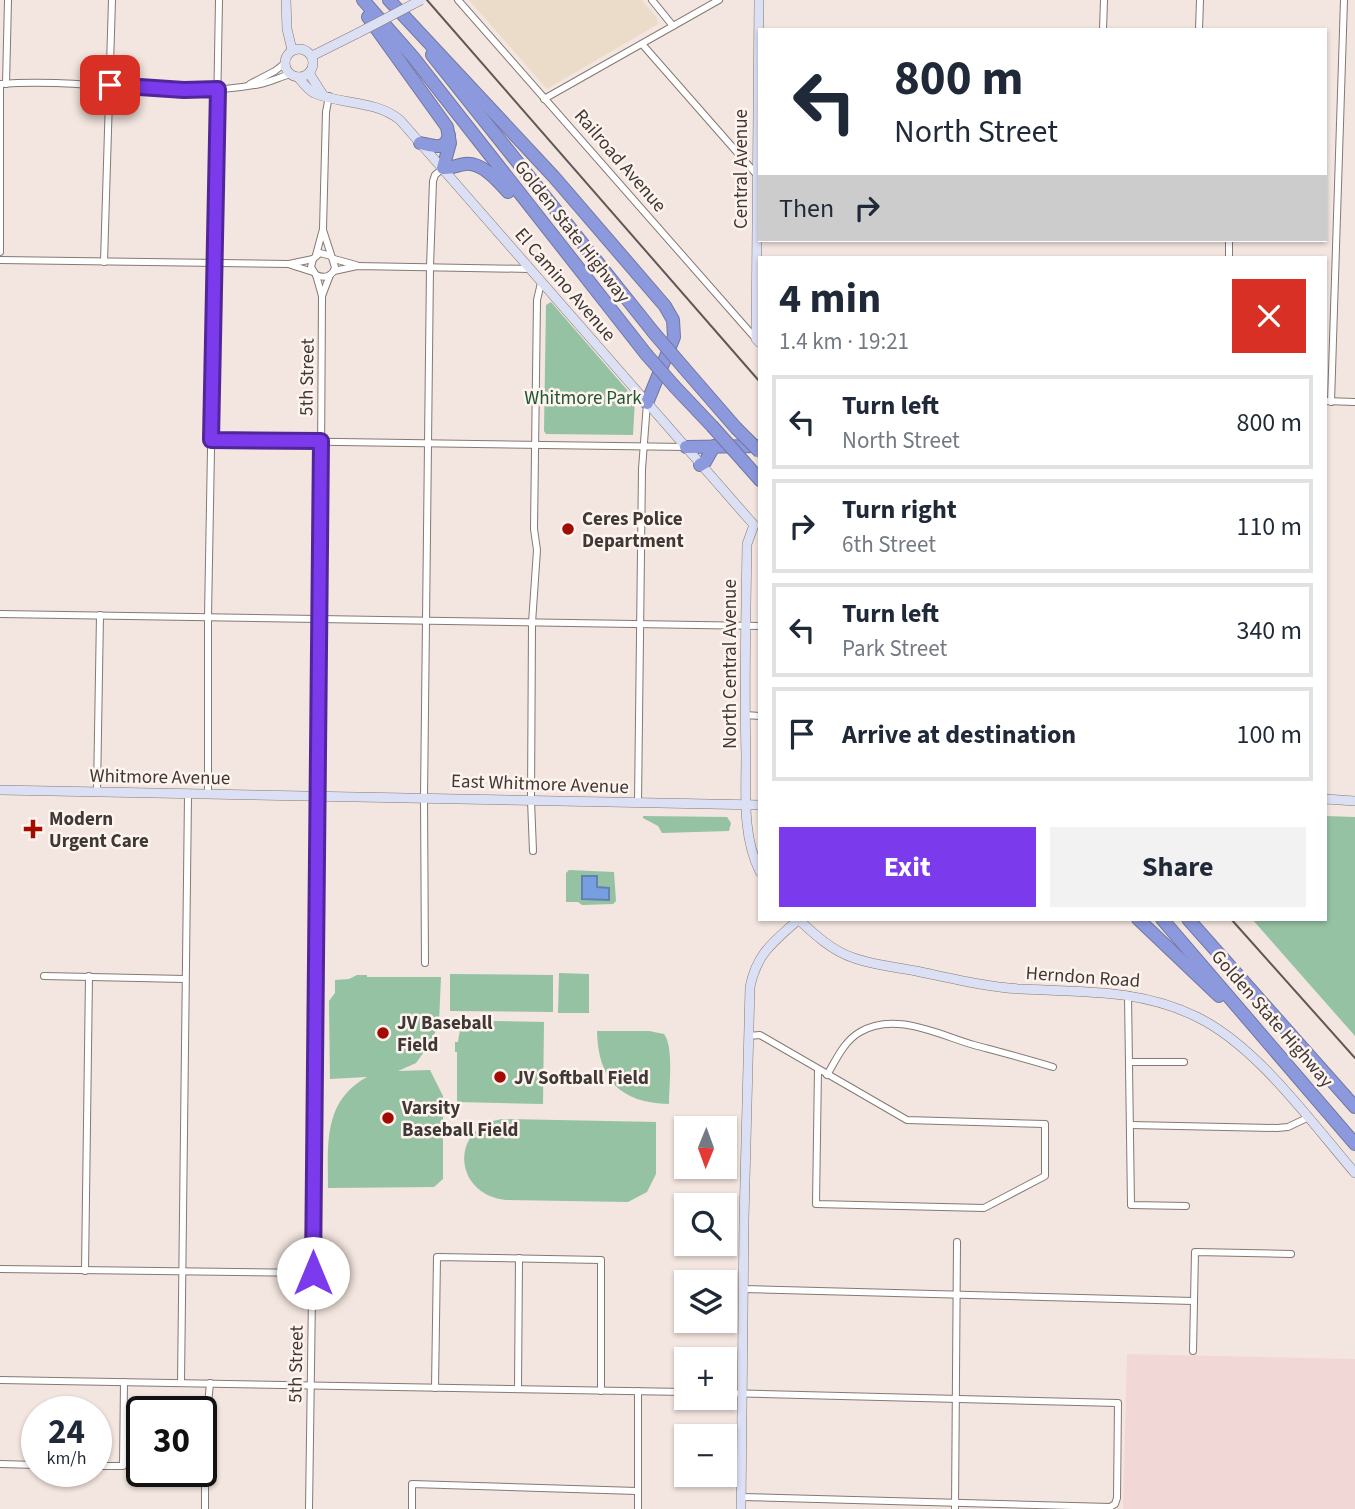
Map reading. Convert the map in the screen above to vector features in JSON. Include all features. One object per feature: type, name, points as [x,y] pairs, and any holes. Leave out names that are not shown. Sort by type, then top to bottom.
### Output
[{"type":"highway","points":[[356,0],[443,118],[449,134],[449,148],[443,168],[451,169],[468,163],[484,169],[499,181],[557,242]]},
{"type":"highway","name":"Golden State Highway","points":[[363,0],[413,57],[646,354],[758,478]]},
{"type":"highway","points":[[388,0],[554,177],[665,306],[673,320],[674,337],[647,403]]},
{"type":"highway","name":"Golden State Highway","points":[[388,0],[654,333],[758,450]]},
{"type":"highway","points":[[420,144],[440,147],[445,144],[449,134]]},
{"type":"highway","points":[[700,465],[714,446]]},
{"type":"highway","points":[[686,447],[758,446]]},
{"type":"highway","points":[[1140,921],[1270,1045]]},
{"type":"highway","name":"Golden State Highway","points":[[1164,921],[1355,1144]]},
{"type":"highway","name":"Golden State Highway","points":[[1190,921],[1355,1107]]},
{"type":"street","points":[[0,253],[2,84],[8,0]]},
{"type":"street","points":[[104,262],[112,0]]},
{"type":"street","points":[[208,795],[208,617],[219,0]]},
{"type":"street","points":[[286,0],[287,29],[292,50]]},
{"type":"street","points":[[312,56],[421,0]]},
{"type":"street","name":"Railroad Avenue","points":[[458,0],[758,341]]},
{"type":"street","points":[[653,0],[673,26]]},
{"type":"street","points":[[544,99],[719,0]]},
{"type":"street","points":[[1103,28],[1104,0]]},
{"type":"street","points":[[1199,28],[1200,0]]},
{"type":"street","points":[[1344,0],[1328,402],[1355,402]]},
{"type":"street","name":"Central Avenue","points":[[756,2],[758,341]]},
{"type":"street","points":[[642,44],[758,176]]},
{"type":"street","points":[[248,85],[275,71],[285,63],[292,50],[301,49],[312,56]]},
{"type":"street","points":[[309,73],[313,66],[312,56]]},
{"type":"street","points":[[285,63],[295,75]]},
{"type":"street","points":[[2,84],[59,81],[184,90],[218,89],[259,84],[309,73]]},
{"type":"street","points":[[309,73],[326,95],[323,229],[312,267],[315,274]]},
{"type":"street","name":"El Camino Avenue","points":[[295,75],[313,93],[388,111],[400,120],[757,528]]},
{"type":"street","points":[[425,963],[424,797],[430,267],[433,181],[443,168]]},
{"type":"street","points":[[323,229],[332,257],[332,273]]},
{"type":"street","points":[[0,260],[289,264],[323,253],[357,266]]},
{"type":"street","points":[[289,264],[326,277],[357,266],[530,269]]},
{"type":"street","name":"5th Street","points":[[322,296],[332,273]]},
{"type":"street","name":"5th Street","points":[[309,1509],[319,795],[322,296],[315,274]]},
{"type":"street","points":[[533,851],[532,623],[537,550],[534,529],[534,445],[537,300],[541,283]]},
{"type":"street","points":[[638,803],[647,403]]},
{"type":"street","points":[[211,440],[686,447]]},
{"type":"street","name":"North Central Avenue","points":[[747,804],[747,544],[757,528]]},
{"type":"street","points":[[0,614],[758,626]]},
{"type":"street","points":[[97,792],[100,615]]},
{"type":"street","points":[[745,715],[758,716]]},
{"type":"street","name":"Whitmore Avenue","points":[[0,790],[319,795]]},
{"type":"street","points":[[181,1383],[188,794]]},
{"type":"street","name":"East Whitmore Avenue","points":[[319,795],[758,805]]},
{"type":"street","points":[[1327,799],[1355,801]]},
{"type":"street","points":[[747,804],[751,849],[758,867]]},
{"type":"street","points":[[741,1509],[747,1036],[750,987],[756,966],[769,944],[797,921]]},
{"type":"street","name":"Herndon Road","points":[[801,921],[825,943],[852,958],[1017,989],[1099,991],[1172,1006],[1219,1030],[1255,1059],[1355,1173]]},
{"type":"street","points":[[44,976],[186,979]]},
{"type":"street","points":[[85,1271],[89,976]]},
{"type":"street","points":[[1128,995],[1131,1205],[1186,1206]]},
{"type":"street","points":[[827,1075],[855,1035],[871,1027],[887,1025],[919,1027],[1053,1067]]},
{"type":"street","points":[[747,1036],[760,1035],[907,1120],[1045,1124],[1045,1176],[984,1208],[816,1204],[818,1069]]},
{"type":"street","points":[[1130,1062],[1184,1062]]},
{"type":"street","points":[[1131,1125],[1278,1128],[1288,1127],[1307,1118]]},
{"type":"street","points":[[955,1506],[957,1242]]},
{"type":"street","points":[[1193,1351],[1195,1252],[1291,1254]]},
{"type":"street","points":[[435,1388],[437,1257],[519,1258],[601,1260],[601,1391]]},
{"type":"street","points":[[518,1389],[519,1258]]},
{"type":"street","points":[[0,1269],[313,1273]]},
{"type":"street","points":[[743,1289],[1194,1301]]},
{"type":"street","points":[[0,1380],[674,1392]]},
{"type":"street","points":[[112,1466],[123,1466],[124,1382]]},
{"type":"street","points":[[205,1509],[205,1438],[210,1384]]},
{"type":"street","points":[[638,1391],[638,1509]]},
{"type":"street","points":[[737,1393],[1118,1403],[1117,1498],[1115,1504],[1110,1507],[955,1506],[741,1497]]},
{"type":"street","points":[[0,1464],[21,1465]]},
{"type":"street","points":[[412,1509],[412,1484],[637,1491]]},
{"type":"shaded area","points":[[469,0],[642,0],[657,18],[658,24],[547,89]]},
{"type":"shaded area","points":[[1127,1354],[1355,1359],[1355,1509],[1123,1509]]},
{"type":"green space","name":"Whitmore Park","points":[[551,302],[635,399],[633,435],[546,434],[544,431],[546,305]]},
{"type":"green space","points":[[643,816],[727,817],[731,823],[729,831],[662,833],[658,826]]},
{"type":"green space","points":[[1327,816],[1355,817],[1355,1036],[1254,921],[1327,921]]},
{"type":"green space","points":[[569,870],[614,872],[616,901],[613,904],[582,905],[578,902],[566,902],[566,873]]},
{"type":"green space","points":[[559,973],[589,974],[589,1013],[558,1013]]},
{"type":"green space","points":[[450,974],[553,975],[553,1012],[450,1011]]},
{"type":"green space","points":[[357,975],[441,977],[439,1023],[431,1042],[416,1063],[398,1071],[430,1070],[443,1096],[443,1179],[434,1187],[328,1188],[329,1140],[335,1111],[342,1098],[367,1077],[330,1079],[329,1001],[335,993],[335,980],[349,979]]},
{"type":"green space","name":"JV Softball Field","points":[[478,1019],[544,1022],[543,1104],[457,1102],[455,1042],[458,1042],[462,1026]]},
{"type":"green space","points":[[597,1031],[649,1031],[664,1034],[670,1057],[669,1104],[637,1099],[615,1085],[602,1063]]},
{"type":"green space","points":[[502,1119],[656,1122],[656,1174],[647,1192],[628,1202],[506,1200],[488,1195],[476,1186],[467,1174],[464,1161],[466,1147],[473,1134],[485,1125]]},
{"type":"water","points":[[582,876],[597,876],[597,887],[609,888],[609,900],[582,899]]},
{"type":"railway","points":[[427,0],[758,380]]},
{"type":"railway","points":[[1233,921],[1355,1058]]},
{"type":"place","name":"Ceres Police Department","points":[[568,529]]},
{"type":"place","name":"Modern Urgent Care","points":[[33,829]]},
{"type":"place","name":"JV Baseball Field","points":[[383,1033]]},
{"type":"place","name":"JV Softball Field","points":[[500,1077]]},
{"type":"place","name":"Varsity Baseball Field","points":[[388,1118]]},
{"type":"route","points":[[110,85],[150,89],[218,89],[211,440],[321,441],[313,1273]]}]
